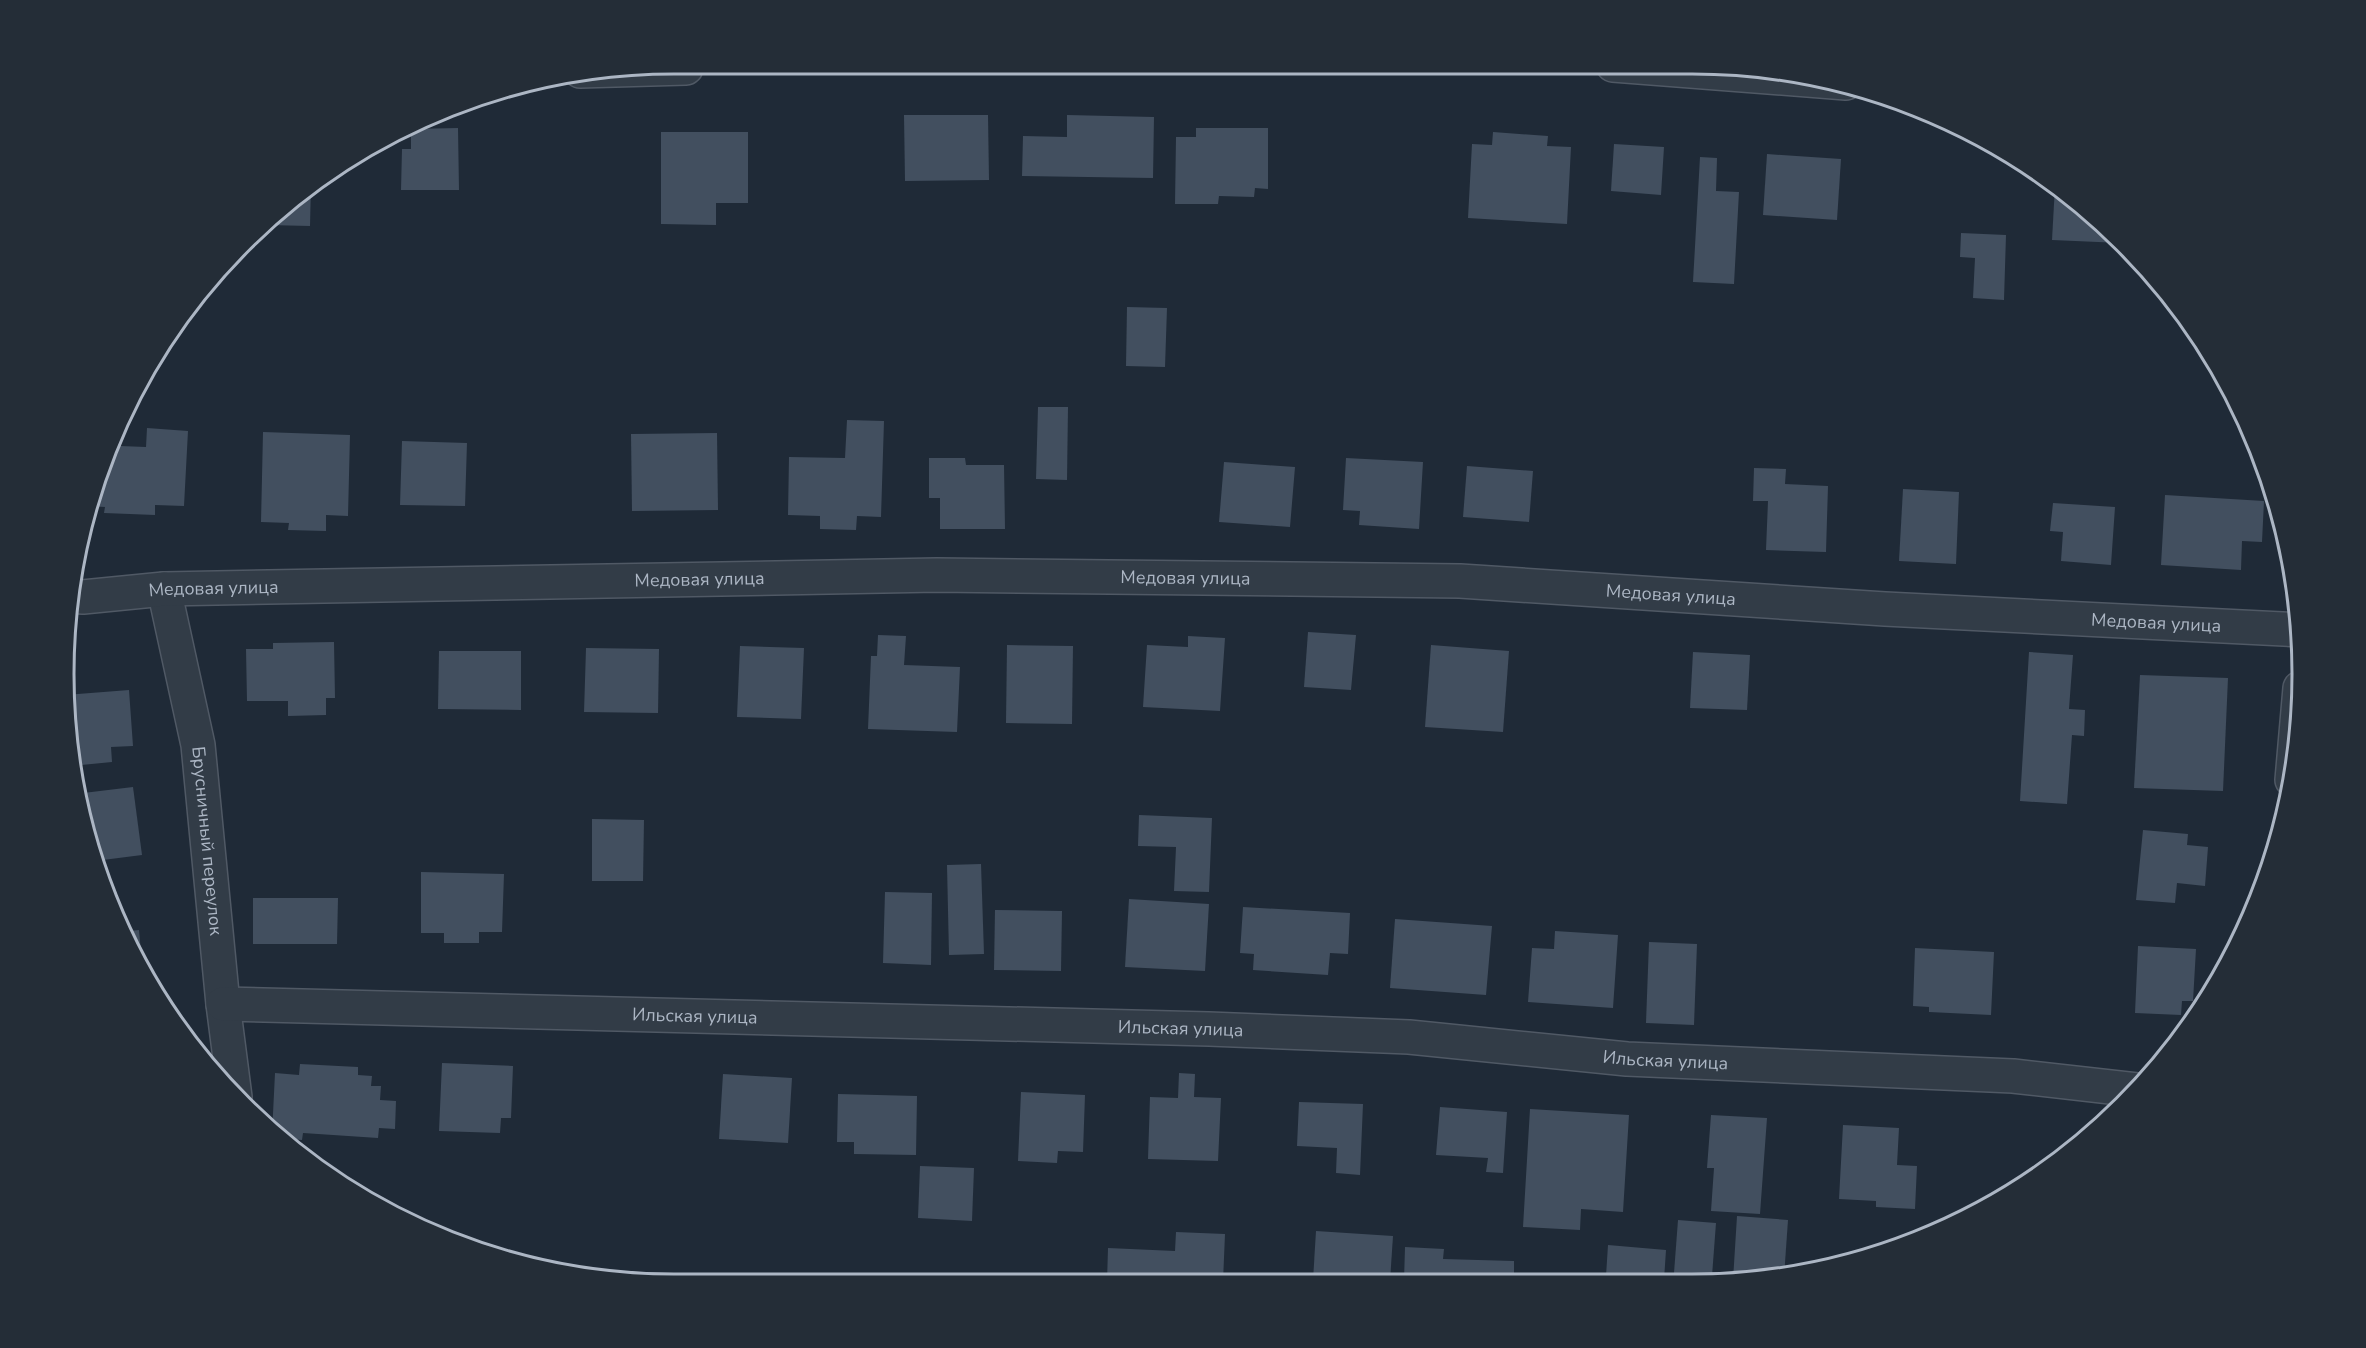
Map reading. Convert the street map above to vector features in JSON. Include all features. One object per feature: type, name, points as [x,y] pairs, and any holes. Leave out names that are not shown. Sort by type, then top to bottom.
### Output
[{"type":"street","name":"Медовая улица","points":[[79,597],[164,589],[938,575],[1460,581],[1885,609],[2290,629]]},
{"type":"street","name":"Брусничный переулок","points":[[164,589],[198,746],[223,1004],[233,1081]]},
{"type":"street","name":"Ильская улица","points":[[223,1004],[1209,1029],[1397,1036],[1627,1059],[2013,1076],[2126,1089]]},
{"type":"building","points":[[904,115],[988,115],[989,180],[905,181]]},
{"type":"building","points":[[1067,115],[1154,117],[1153,178],[1022,176],[1023,136],[1067,137]]},
{"type":"building","points":[[458,128],[459,190],[401,190],[402,149],[411,149],[411,134],[422,129]]},
{"type":"building","points":[[1196,128],[1268,128],[1268,189],[1255,188],[1254,197],[1219,196],[1218,204],[1175,204],[1176,137],[1196,137]]},
{"type":"building","points":[[661,132],[748,132],[748,203],[716,203],[716,225],[661,224]]},
{"type":"building","points":[[1493,132],[1548,136],[1547,146],[1571,147],[1567,224],[1468,218],[1472,144],[1492,145]]},
{"type":"building","points":[[1614,144],[1664,147],[1661,195],[1611,191]]},
{"type":"building","points":[[1767,154],[1841,159],[1837,220],[1763,215]]},
{"type":"building","points":[[1700,157],[1717,158],[1716,191],[1739,192],[1734,284],[1693,282]]},
{"type":"building","points":[[2054,195],[2110,243],[2052,240]]},
{"type":"building","points":[[311,196],[310,226],[276,225]]},
{"type":"building","points":[[1961,233],[2006,235],[2004,300],[1973,298],[1975,258],[1960,257]]},
{"type":"building","points":[[1127,307],[1167,308],[1165,367],[1126,366]]},
{"type":"building","points":[[1038,407],[1068,407],[1067,480],[1036,479]]},
{"type":"building","points":[[847,420],[884,421],[881,517],[857,516],[856,530],[820,529],[820,516],[788,515],[789,457],[845,458]]},
{"type":"building","points":[[147,428],[188,431],[184,506],[155,505],[155,515],[104,513],[105,507],[98,507],[120,441],[120,446],[146,447]]},
{"type":"building","points":[[263,432],[350,435],[348,516],[326,515],[326,531],[288,530],[289,523],[261,522]]},
{"type":"building","points":[[717,433],[718,510],[632,511],[631,434]]},
{"type":"building","points":[[402,441],[467,443],[465,506],[400,505]]},
{"type":"building","points":[[929,458],[965,458],[966,465],[1004,465],[1005,529],[940,529],[940,498],[929,498]]},
{"type":"building","points":[[1346,458],[1423,462],[1419,529],[1359,525],[1360,511],[1343,510]]},
{"type":"building","points":[[1224,462],[1295,467],[1290,527],[1219,522]]},
{"type":"building","points":[[1467,466],[1533,471],[1529,522],[1463,517]]},
{"type":"building","points":[[1754,468],[1786,469],[1785,484],[1828,486],[1826,552],[1766,550],[1768,501],[1753,501]]},
{"type":"building","points":[[1903,489],[1959,492],[1956,564],[1899,561]]},
{"type":"building","points":[[2165,495],[2264,501],[2262,542],[2242,541],[2241,570],[2161,565]]},
{"type":"building","points":[[2053,503],[2115,507],[2111,565],[2061,561],[2063,532],[2050,531]]},
{"type":"building","points":[[1308,632],[1356,635],[1351,690],[1304,687]]},
{"type":"building","points":[[878,635],[906,636],[904,665],[960,667],[957,732],[868,729],[871,656],[877,656]]},
{"type":"building","points":[[1188,636],[1225,638],[1220,711],[1143,707],[1147,645],[1188,647]]},
{"type":"building","points":[[334,642],[335,698],[326,698],[326,715],[288,716],[288,701],[247,701],[246,649],[273,649],[273,643]]},
{"type":"building","points":[[1007,645],[1073,646],[1072,724],[1006,723]]},
{"type":"building","points":[[1431,645],[1509,651],[1503,732],[1425,727]]},
{"type":"building","points":[[740,646],[804,648],[801,719],[737,717]]},
{"type":"building","points":[[586,648],[659,649],[658,713],[584,712]]},
{"type":"building","points":[[439,651],[521,651],[521,710],[438,709]]},
{"type":"building","points":[[1693,652],[1750,655],[1747,710],[1690,708]]},
{"type":"building","points":[[2029,652],[2073,655],[2069,709],[2085,710],[2084,736],[2072,735],[2067,804],[2020,801]]},
{"type":"building","points":[[2140,675],[2228,678],[2223,791],[2134,788]]},
{"type":"building","points":[[129,690],[133,746],[111,747],[112,762],[81,765],[75,694]]},
{"type":"building","points":[[133,787],[142,855],[103,860],[85,793]]},
{"type":"building","points":[[1139,815],[1212,818],[1209,892],[1174,891],[1176,847],[1138,846]]},
{"type":"building","points":[[592,819],[644,820],[643,881],[592,881]]},
{"type":"building","points":[[2143,830],[2188,834],[2187,845],[2208,847],[2205,886],[2177,883],[2175,903],[2136,900]]},
{"type":"building","points":[[981,864],[984,954],[949,955],[947,865]]},
{"type":"building","points":[[421,872],[504,874],[502,932],[479,932],[479,943],[444,943],[444,933],[421,933]]},
{"type":"building","points":[[885,892],[932,893],[931,965],[883,963]]},
{"type":"building","points":[[253,898],[338,898],[337,944],[253,944]]},
{"type":"building","points":[[1129,899],[1209,904],[1205,971],[1125,967]]},
{"type":"building","points":[[1243,907],[1350,913],[1348,954],[1330,953],[1328,975],[1253,970],[1254,954],[1240,953]]},
{"type":"building","points":[[995,910],[1062,911],[1061,971],[994,970]]},
{"type":"building","points":[[1395,919],[1492,926],[1486,995],[1390,988]]},
{"type":"building","points":[[139,930],[141,950],[135,940],[131,931]]},
{"type":"building","points":[[1555,931],[1618,935],[1613,1008],[1528,1002],[1532,948],[1554,949]]},
{"type":"building","points":[[1649,942],[1697,944],[1694,1025],[1646,1023]]},
{"type":"building","points":[[2138,946],[2196,949],[2193,1001],[2182,1001],[2181,1015],[2135,1013]]},
{"type":"building","points":[[1915,948],[1994,952],[1991,1015],[1929,1012],[1929,1007],[1913,1006]]},
{"type":"building","points":[[442,1063],[513,1066],[511,1118],[501,1118],[500,1133],[439,1131]]},
{"type":"building","points":[[300,1064],[358,1067],[358,1075],[372,1076],[371,1086],[381,1086],[380,1100],[396,1101],[395,1129],[379,1128],[378,1138],[303,1133],[302,1140],[295,1139],[273,1120],[275,1073],[299,1075]]},
{"type":"building","points":[[1179,1073],[1195,1074],[1194,1097],[1221,1098],[1218,1161],[1148,1159],[1150,1097],[1178,1098]]},
{"type":"building","points":[[723,1074],[792,1078],[788,1143],[719,1139]]},
{"type":"building","points":[[1021,1092],[1085,1095],[1083,1152],[1058,1151],[1057,1163],[1018,1161]]},
{"type":"building","points":[[838,1094],[917,1096],[916,1155],[854,1154],[854,1142],[837,1142]]},
{"type":"building","points":[[1299,1102],[1363,1104],[1360,1175],[1336,1173],[1337,1148],[1297,1146]]},
{"type":"building","points":[[1440,1107],[1507,1112],[1503,1173],[1486,1172],[1488,1158],[1436,1155]]},
{"type":"building","points":[[1530,1109],[1629,1115],[1623,1212],[1581,1209],[1580,1230],[1523,1227]]},
{"type":"building","points":[[1711,1115],[1767,1118],[1760,1214],[1711,1211],[1714,1168],[1707,1168]]},
{"type":"building","points":[[1843,1125],[1899,1128],[1897,1165],[1917,1166],[1915,1209],[1876,1207],[1876,1201],[1839,1199]]},
{"type":"building","points":[[920,1166],[974,1168],[972,1221],[918,1218]]},
{"type":"building","points":[[1737,1216],[1788,1220],[1785,1267],[1733,1273]]},
{"type":"building","points":[[1678,1220],[1716,1223],[1712,1273],[1674,1273]]},
{"type":"building","points":[[1316,1231],[1393,1236],[1390,1274],[1313,1274]]},
{"type":"building","points":[[1176,1232],[1225,1234],[1223,1274],[1107,1274],[1108,1248],[1175,1251]]},
{"type":"building","points":[[1608,1245],[1666,1250],[1664,1274],[1606,1274]]},
{"type":"building","points":[[1405,1247],[1444,1249],[1443,1259],[1514,1261],[1514,1274],[1404,1274]]}]
